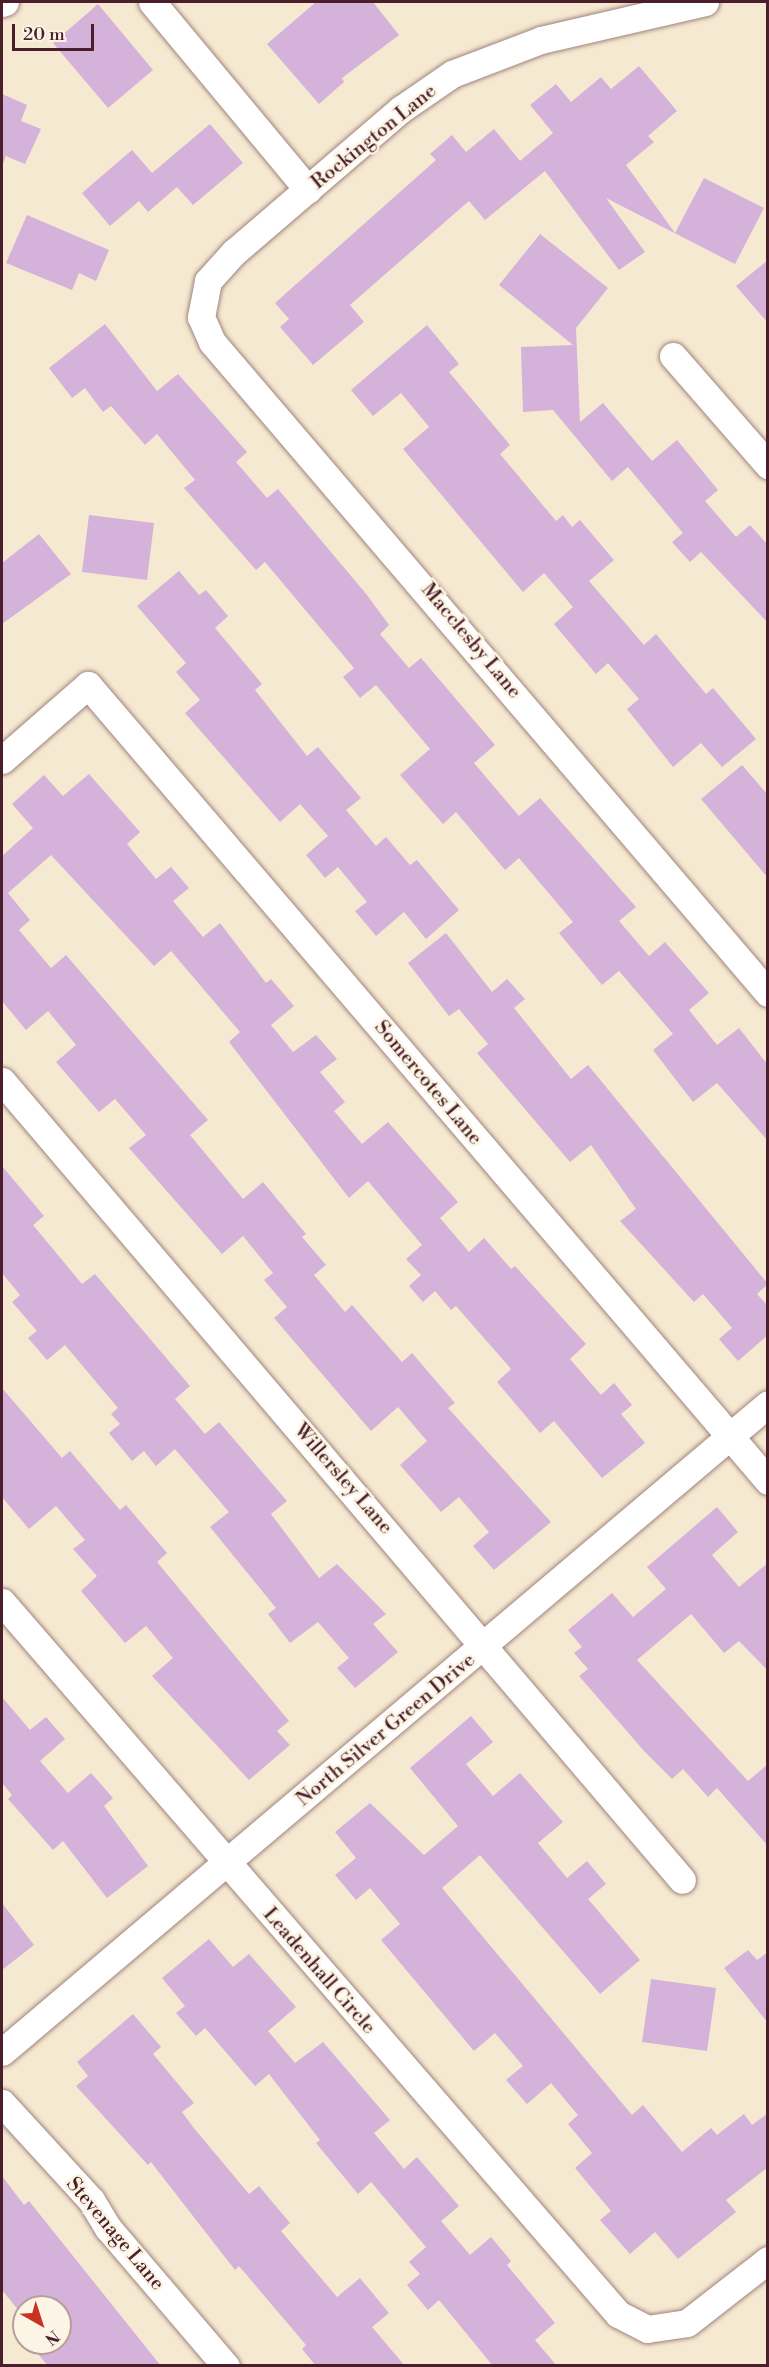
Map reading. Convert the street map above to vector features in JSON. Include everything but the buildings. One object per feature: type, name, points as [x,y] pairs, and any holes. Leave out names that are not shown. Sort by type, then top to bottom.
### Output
[{"type":"street","points":[[152,2],[309,190]]},
{"type":"street","name":"Rockington Lane","points":[[208,281],[234,252],[401,109],[480,60],[541,40],[705,2]]},
{"type":"street","name":"Macclesby Lane","points":[[208,281],[201,316],[212,342],[768,993]]},
{"type":"street","points":[[673,356],[768,465]]},
{"type":"street","name":"Somercotes Lane","points":[[2,760],[88,685],[768,1481]]},
{"type":"street","name":"Willersley Lane","points":[[2,1081],[486,1646],[682,1880]]},
{"type":"street","name":"North Silver Green Drive","points":[[2,2052],[486,1646],[768,1404]]},
{"type":"street","name":"Leadenhall Circle","points":[[2,1602],[594,2291],[618,2314],[647,2329],[687,2323],[768,2260]]},
{"type":"street","name":"Stevenage Lane","points":[[2,2103],[91,2200],[108,2228],[226,2366]]}]
